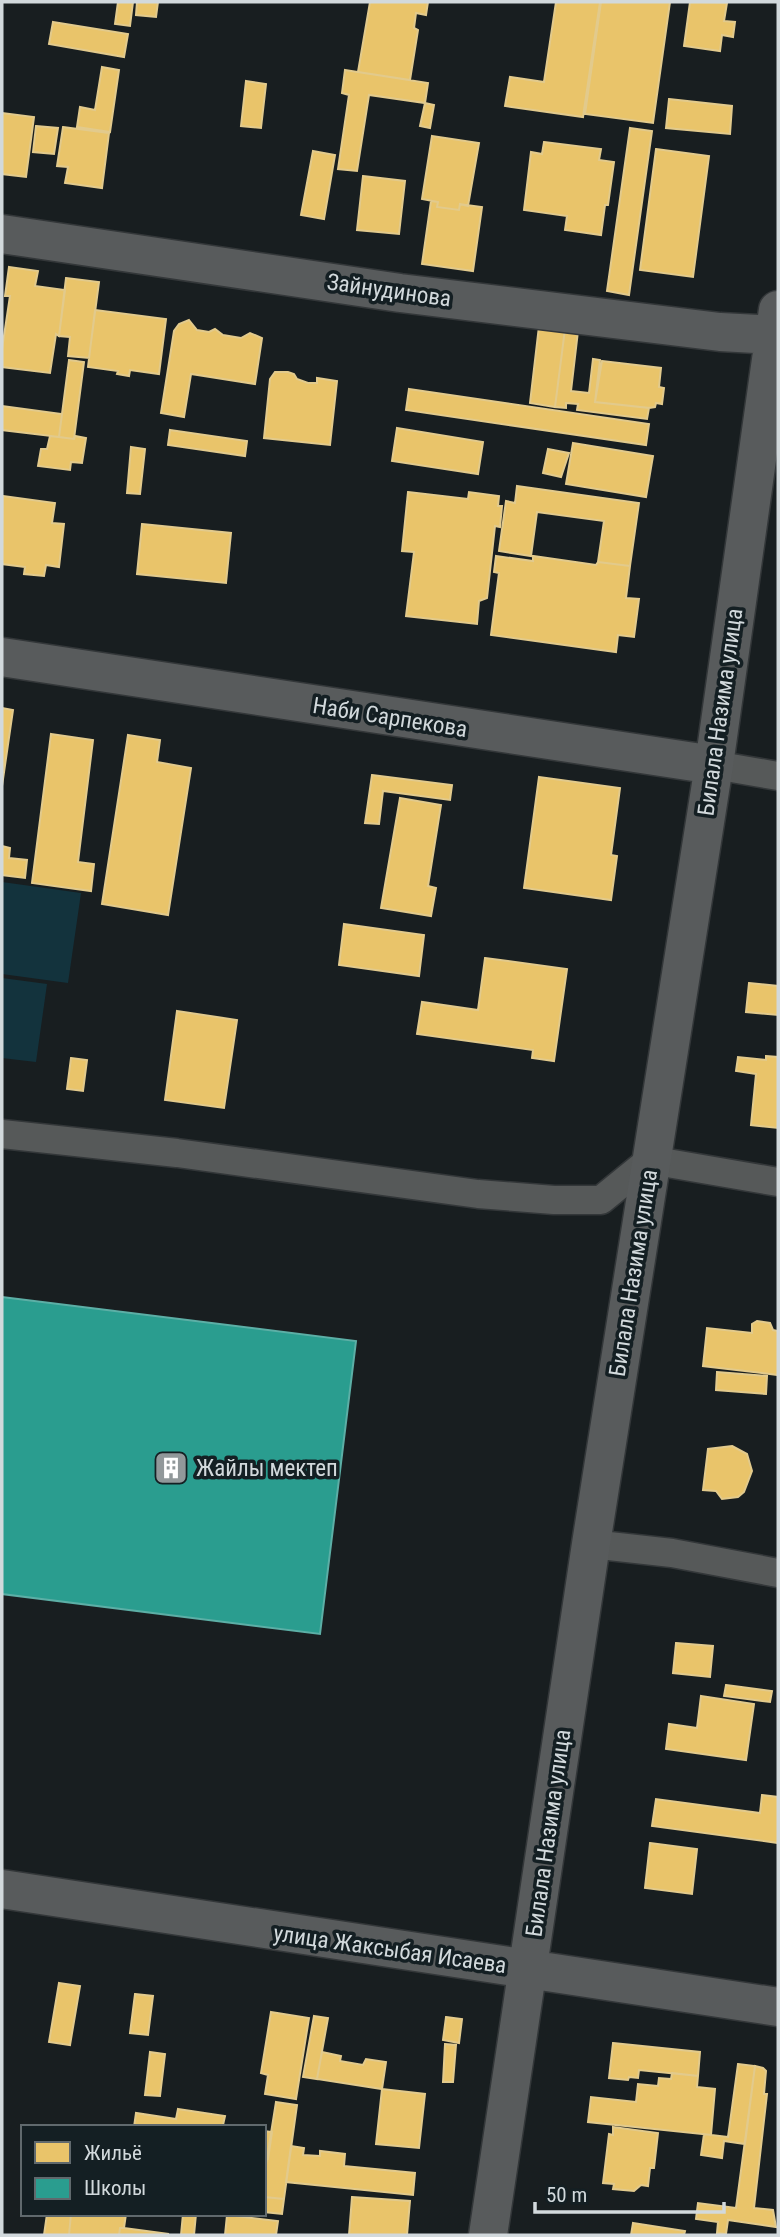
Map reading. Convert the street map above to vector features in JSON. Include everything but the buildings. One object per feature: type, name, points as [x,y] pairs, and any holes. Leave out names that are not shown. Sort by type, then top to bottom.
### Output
[{"type":"street","name":"Зайнудинова","points":[[2,234],[400,293],[720,332],[777,327]]},
{"type":"street","name":"Билала Назима улица","points":[[488,2235],[591,1544],[713,765],[777,327]]},
{"type":"street","name":"Наби Сарпекова","points":[[2,657],[778,776]]},
{"type":"street","points":[[2,1135],[177,1153],[478,1194],[554,1200],[601,1200],[650,1160],[778,1182]]},
{"type":"street","points":[[591,1544],[672,1553],[778,1573]]},
{"type":"street","name":"улица Жаксыбая Исаева","points":[[2,1889],[778,2007]]},
{"type":"shaded area","points":[[2,882],[81,893],[68,983],[2,974]]},
{"type":"shaded area","points":[[2,978],[47,984],[36,1062],[2,1058]]},
{"type":"place","name":"Жайлы мектеп","points":[[171,1468]]}]
